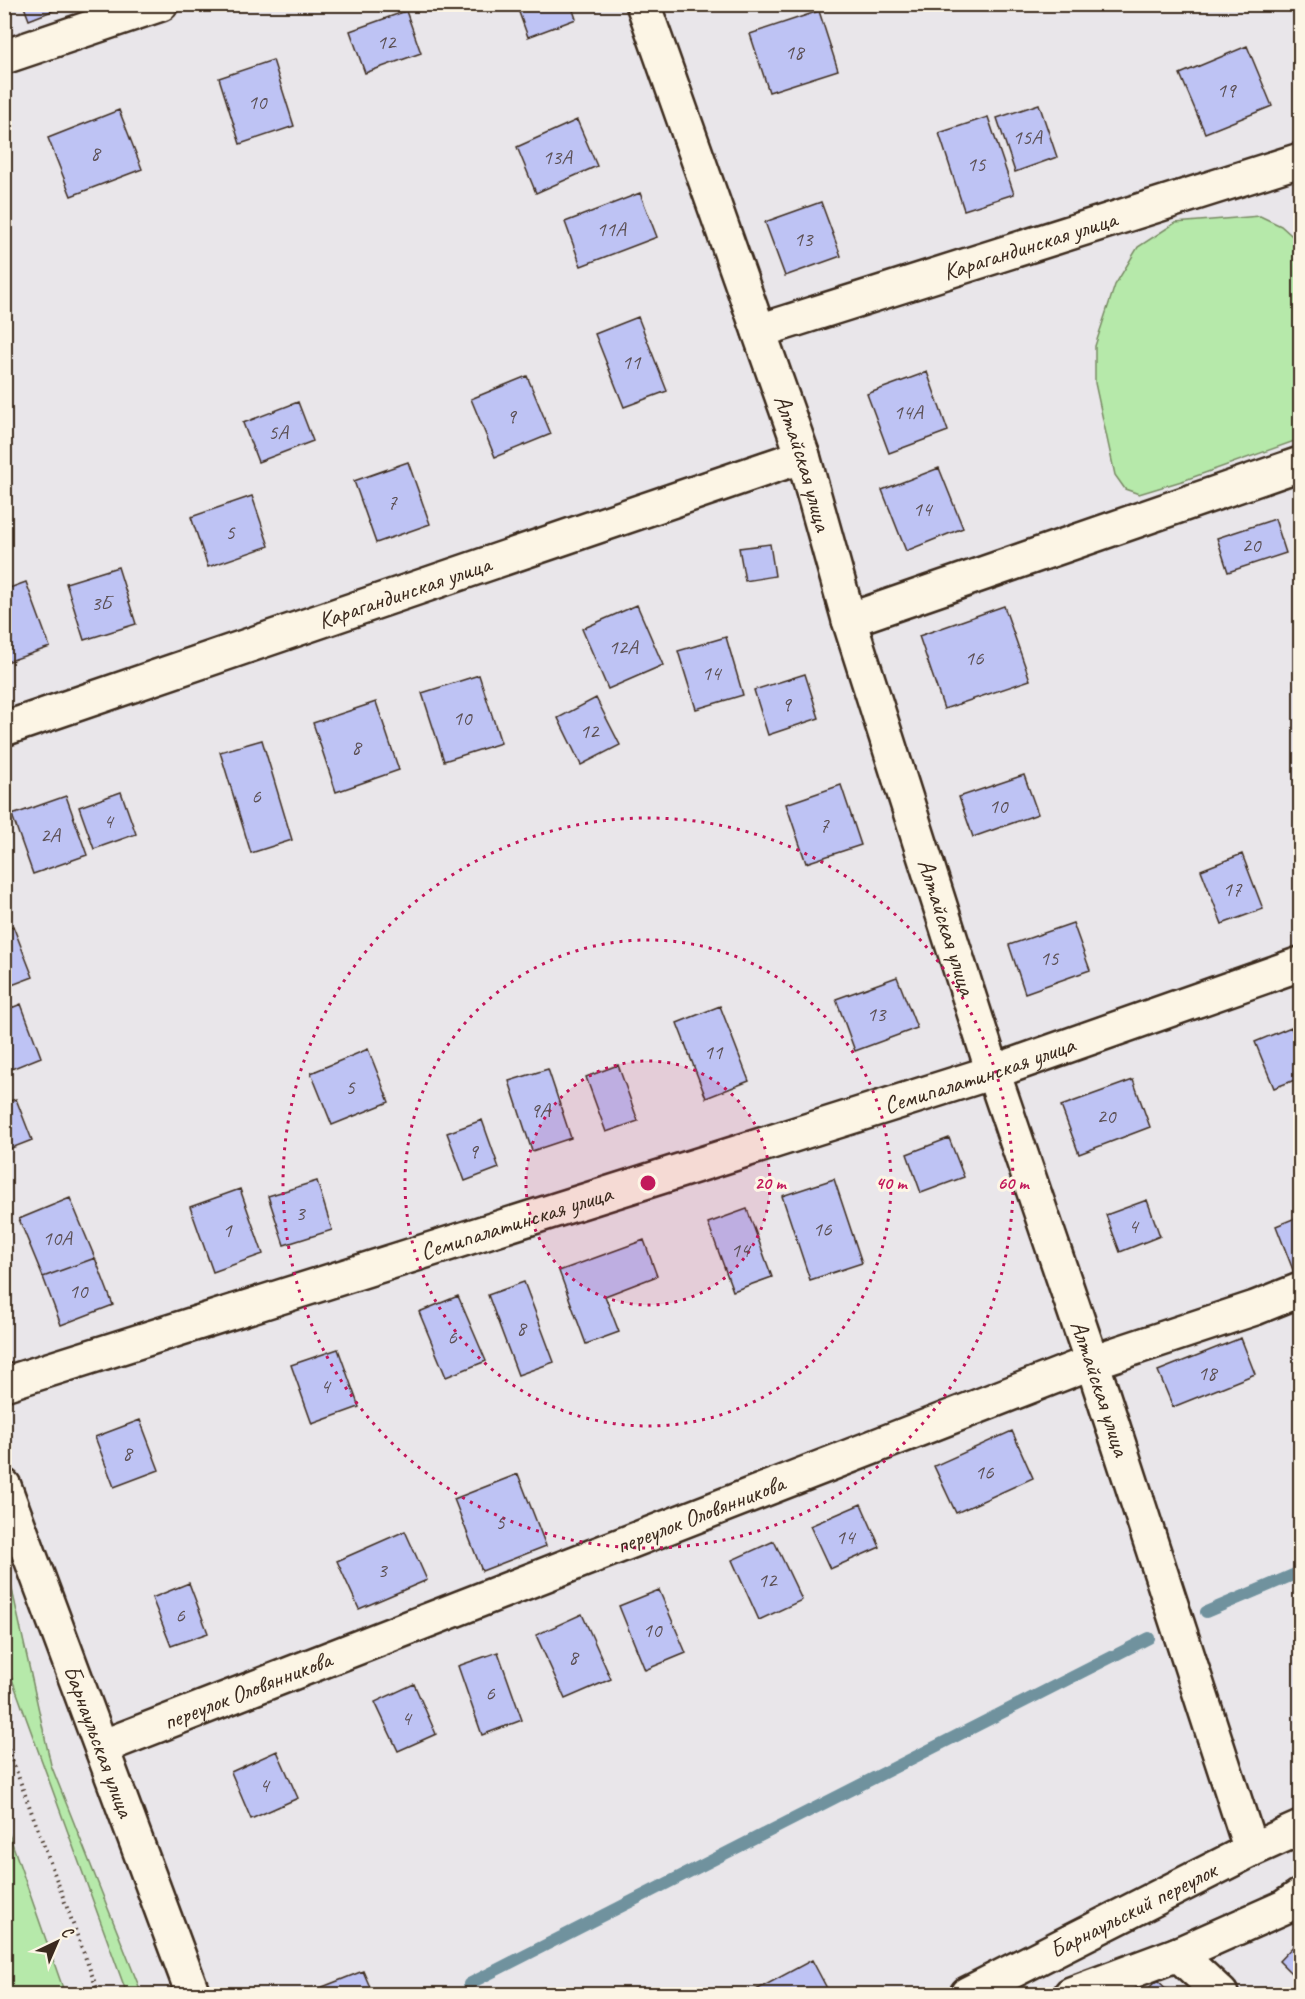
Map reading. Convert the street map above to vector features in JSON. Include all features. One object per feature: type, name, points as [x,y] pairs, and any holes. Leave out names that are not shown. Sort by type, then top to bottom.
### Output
[{"type":"street","points":[[4,57],[161,4]]},
{"type":"street","name":"Алтайская улица","points":[[643,4],[803,456],[849,620],[993,1072],[1092,1362],[1251,1850]]},
{"type":"street","name":"Карагандинская улица","points":[[759,332],[1300,160]]},
{"type":"street","name":"Карагандинская улица","points":[[4,729],[803,456]]},
{"type":"street","points":[[849,620],[1300,464]]},
{"type":"street","name":"Семипалатинская улица","points":[[4,1384],[993,1072],[1300,964]]},
{"type":"street","name":"переулок Оловянникова","points":[[102,1747],[1092,1362],[1256,1308],[1300,1290]]},
{"type":"street","name":"Барнаульская улица","points":[[4,1486],[193,1995]]},
{"type":"street","name":"Барнаульский переулок","points":[[967,1995],[1251,1850],[1300,1828]]},
{"type":"street","points":[[1071,1995],[1178,1953],[1284,1907],[1300,1896]]},
{"type":"street","points":[[1178,1953],[1221,1995]]},
{"type":"path","points":[[4,1738],[99,1995]]},
{"type":"green space","points":[[1260,216],[1281,226],[1300,243],[1300,439],[1139,494],[1125,489],[1115,475],[1095,383],[1095,346],[1115,285],[1138,247],[1175,223]]},
{"type":"green space","points":[[5,1568],[11,1585],[51,1765],[142,1994],[127,1994],[5,1660]]},
{"type":"green space","points":[[5,1823],[65,1994],[5,1994]]},
{"type":"building","points":[[23,4],[70,4],[29,20]]},
{"type":"building","points":[[516,4],[571,4],[576,19],[528,37]]},
{"type":"building","points":[[406,11],[421,53],[365,73],[350,31]]},
{"type":"building","points":[[819,11],[838,70],[769,92],[750,34]]},
{"type":"building","points":[[1247,46],[1272,106],[1205,133],[1180,74]]},
{"type":"building","points":[[273,60],[294,126],[240,144],[219,78]]},
{"type":"building","points":[[1039,104],[1057,157],[1015,172],[997,118]]},
{"type":"building","points":[[119,110],[142,169],[71,196],[48,138]]},
{"type":"building","points":[[988,117],[1014,194],[964,210],[939,133]]},
{"type":"building","points":[[577,120],[597,166],[536,193],[517,147]]},
{"type":"building","points":[[640,193],[657,237],[581,266],[565,222]]},
{"type":"building","points":[[821,202],[841,256],[785,276],[765,222]]},
{"type":"building","points":[[638,317],[667,391],[624,407],[595,334]]},
{"type":"building","points":[[927,372],[948,431],[889,453],[867,394]]},
{"type":"building","points":[[527,376],[551,434],[495,457],[471,399]]},
{"type":"building","points":[[298,402],[313,441],[258,462],[243,423]]},
{"type":"building","points":[[408,462],[430,524],[376,543],[354,481]]},
{"type":"building","points":[[939,468],[963,528],[906,551],[882,490]]},
{"type":"building","points":[[252,496],[269,546],[208,567],[191,517]]},
{"type":"building","points":[[1275,519],[1286,553],[1228,572],[1217,538]]},
{"type":"building","points":[[770,544],[775,576],[745,581],[739,548]]},
{"type":"building","points":[[118,567],[136,624],[84,640],[66,583]]},
{"type":"building","points":[[26,582],[50,647],[4,663],[4,590]]},
{"type":"building","points":[[637,605],[663,665],[608,689],[582,629]]},
{"type":"building","points":[[1004,606],[1030,680],[944,709],[919,636]]},
{"type":"building","points":[[726,637],[743,695],[696,709],[678,651]]},
{"type":"building","points":[[805,674],[819,718],[768,735],[754,690]]},
{"type":"building","points":[[479,675],[501,743],[444,761],[422,693]]},
{"type":"building","points":[[596,698],[620,745],[581,765],[558,718]]},
{"type":"building","points":[[376,702],[399,770],[336,792],[313,723]]},
{"type":"building","points":[[262,740],[292,840],[251,853],[220,752]]},
{"type":"building","points":[[1024,775],[1038,814],[973,837],[959,797]]},
{"type":"building","points":[[841,785],[861,845],[806,863],[786,804]]},
{"type":"building","points":[[121,792],[136,834],[94,849],[79,807]]},
{"type":"building","points":[[66,796],[87,855],[33,874],[12,815]]},
{"type":"building","points":[[1242,854],[1263,909],[1222,924],[1201,870]]},
{"type":"building","points":[[1073,923],[1090,970],[1025,993],[1009,945]]},
{"type":"building","points":[[13,926],[33,977],[4,988],[4,930]]},
{"type":"building","points":[[897,977],[917,1028],[855,1051],[836,999]]},
{"type":"building","points":[[21,1004],[41,1057],[4,1072],[4,1011]]},
{"type":"building","points":[[720,1006],[749,1081],[706,1098],[677,1023]]},
{"type":"building","points":[[1291,1027],[1300,1051],[1300,1078],[1274,1088],[1255,1042]]},
{"type":"building","points":[[368,1049],[389,1102],[332,1125],[311,1073]]},
{"type":"building","points":[[618,1065],[638,1121],[606,1132],[586,1077]]},
{"type":"building","points":[[548,1069],[571,1138],[532,1151],[509,1081]]},
{"type":"building","points":[[1133,1080],[1150,1127],[1079,1154],[1061,1106]]},
{"type":"building","points":[[16,1099],[32,1140],[4,1151],[4,1103]]},
{"type":"building","points":[[482,1120],[499,1168],[465,1181],[447,1133]]},
{"type":"building","points":[[949,1138],[964,1177],[921,1193],[907,1154]]},
{"type":"building","points":[[834,1179],[862,1263],[810,1280],[782,1196]]},
{"type":"building","points":[[317,1181],[332,1230],[284,1245],[268,1196]]},
{"type":"building","points":[[240,1189],[263,1254],[213,1272],[190,1207]]},
{"type":"building","points":[[70,1198],[95,1258],[43,1277],[19,1219]]},
{"type":"building","points":[[1147,1200],[1160,1236],[1120,1252],[1106,1215]]},
{"type":"building","points":[[747,1209],[772,1277],[733,1291],[708,1223]]},
{"type":"building","points":[[1300,1216],[1300,1273],[1295,1275],[1276,1226]]},
{"type":"building","points":[[644,1240],[657,1276],[605,1296],[619,1332],[586,1344],[559,1271]]},
{"type":"building","points":[[95,1258],[113,1305],[61,1325],[43,1277]]},
{"type":"building","points":[[524,1282],[554,1362],[518,1375],[488,1295]]},
{"type":"building","points":[[458,1296],[486,1361],[446,1377],[419,1312]]},
{"type":"building","points":[[1241,1338],[1255,1374],[1173,1407],[1158,1371]]},
{"type":"building","points":[[338,1349],[359,1407],[312,1424],[291,1365]]},
{"type":"building","points":[[140,1420],[159,1470],[114,1487],[95,1437]]},
{"type":"building","points":[[1012,1431],[1033,1478],[956,1513],[934,1466]]},
{"type":"building","points":[[518,1474],[546,1546],[482,1571],[454,1499]]},
{"type":"building","points":[[861,1504],[880,1547],[830,1569],[810,1526]]},
{"type":"building","points":[[405,1531],[427,1580],[359,1609],[337,1561]]},
{"type":"building","points":[[774,1541],[802,1600],[759,1620],[732,1560]]},
{"type":"building","points":[[189,1583],[208,1633],[171,1646],[152,1598]]},
{"type":"building","points":[[659,1590],[686,1653],[645,1670],[619,1606]]},
{"type":"building","points":[[582,1614],[611,1679],[565,1699],[536,1635]]},
{"type":"building","points":[[498,1652],[522,1720],[482,1735],[458,1666]]},
{"type":"building","points":[[414,1684],[436,1734],[398,1751],[375,1702]]},
{"type":"building","points":[[277,1751],[298,1798],[251,1819],[231,1772]]},
{"type":"building","points":[[1300,1939],[1300,1982],[1279,1961]]},
{"type":"building","points":[[812,1960],[830,1994],[758,1994],[756,1990]]},
{"type":"building","points":[[363,1971],[373,1994],[323,1994],[320,1988]]},
{"type":"building","points":[[1157,1980],[1172,1994],[1143,1994]]},
{"type":"waterway","points":[[1206,1612],[1300,1572]]},
{"type":"waterway","points":[[469,1984],[1149,1638]]}]
